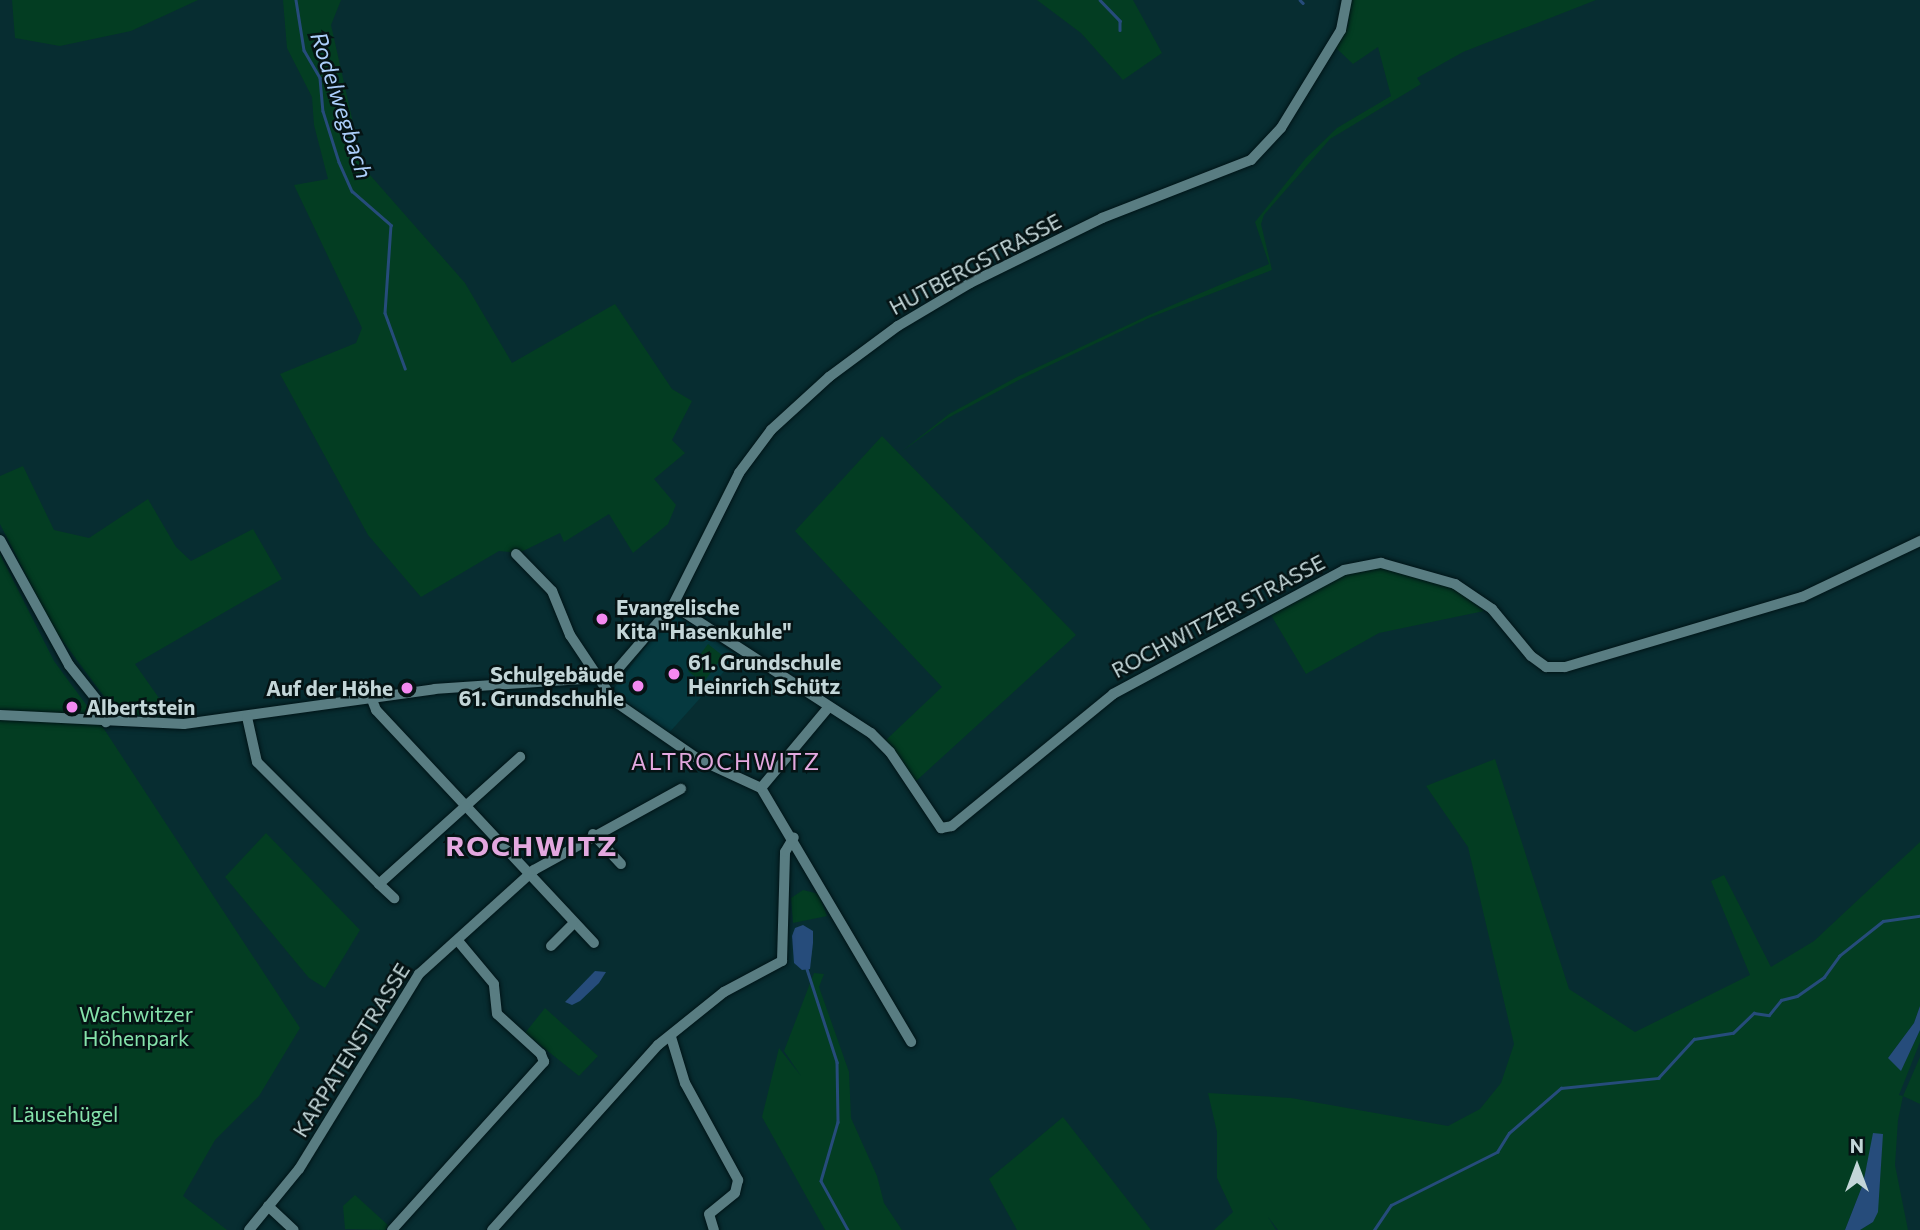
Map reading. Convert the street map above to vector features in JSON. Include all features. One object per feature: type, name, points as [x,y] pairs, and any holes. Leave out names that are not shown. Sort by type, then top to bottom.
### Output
[{"type":"street","name":"HUTBERGSTRASSE","points":[[603,681],[617,673],[673,605],[739,473],[772,430],[829,377],[898,326],[970,283],[1102,218],[1251,160],[1281,128],[1341,30],[1347,0]]},
{"type":"street","points":[[0,540],[69,665],[101,705],[106,722]]},
{"type":"street","name":"ROCHWITZER STRASSE","points":[[827,709],[882,743],[941,828],[952,826],[1113,694],[1344,570],[1381,563],[1455,584],[1492,609],[1531,656],[1546,667],[1565,667],[1802,597],[1920,541]]},
{"type":"street","points":[[516,554],[551,591],[570,635],[614,701],[717,770],[761,788],[794,837],[911,1042]]},
{"type":"street","points":[[673,605],[827,709],[761,788]]},
{"type":"street","points":[[0,715],[158,725],[247,717],[371,697],[472,685],[603,681]]},
{"type":"street","points":[[371,697],[375,709],[573,924],[594,943]]},
{"type":"street","points":[[247,717],[257,762],[394,898]]},
{"type":"street","points":[[379,884],[520,757]]},
{"type":"street","name":"KARPATENSTRASSE","points":[[249,1230],[299,1170],[410,985],[529,875],[593,834],[681,789]]},
{"type":"street","points":[[593,834],[621,864]]},
{"type":"street","points":[[492,1230],[659,1045],[724,992],[782,961],[785,852],[794,837]]},
{"type":"street","points":[[551,946],[573,924]]},
{"type":"street","points":[[392,1230],[544,1062],[541,1054],[497,1014],[494,984],[457,941]]},
{"type":"street","points":[[671,1037],[685,1083],[738,1180],[736,1193],[709,1214],[714,1230]]},
{"type":"street","points":[[268,1206],[295,1230]]},
{"type":"shaded area","name":"61. Grundschule Heinrich Schütz","points":[[669,616],[679,616],[738,656],[668,734],[612,691]]},
{"type":"green space","points":[[12,0],[198,0],[131,31],[60,46],[15,38]]},
{"type":"green space","points":[[283,0],[341,0],[331,25],[363,167],[465,283],[512,363],[615,304],[672,389],[692,401],[672,440],[685,453],[654,479],[676,505],[668,524],[633,553],[609,514],[564,542],[560,533],[519,553],[499,551],[421,597],[368,535],[280,374],[356,343],[362,328],[294,185],[328,179],[314,125],[312,97],[287,48]]},
{"type":"green space","points":[[1037,0],[1133,0],[1162,53],[1123,80],[1081,33]]},
{"type":"green space","points":[[1350,0],[1596,0],[1463,52],[1417,78],[1421,84],[1330,139],[1264,215],[1261,224],[1272,270],[1149,318],[1019,380],[948,418],[901,452],[949,414],[1017,377],[1147,316],[1269,264],[1255,222],[1306,158],[1337,128],[1391,96],[1378,47],[1353,64],[1335,47],[1348,26]]},
{"type":"green space","points":[[882,436],[1076,635],[915,782],[886,740],[942,687],[795,531]]},
{"type":"green space","points":[[23,466],[54,530],[89,538],[148,499],[176,547],[191,561],[253,529],[282,579],[135,664],[166,708],[167,718],[117,714],[53,628],[0,524],[0,476]]},
{"type":"green space","name":"Wachwitzer Höhenpark","points":[[0,554],[54,661],[104,729],[300,1028],[259,1096],[215,1140],[183,1196],[227,1230],[0,1230]]},
{"type":"green space","points":[[1381,567],[1455,588],[1484,611],[1379,633],[1306,674],[1271,615],[1346,573]]},
{"type":"green space","points":[[708,644],[723,656],[703,683],[688,671]]},
{"type":"green space","points":[[1495,759],[1569,989],[1635,1032],[1750,975],[1711,881],[1724,875],[1771,967],[1814,941],[1920,842],[1920,1006],[1914,1023],[1888,1058],[1901,1070],[1920,1030],[1920,1042],[1899,1095],[1903,1096],[1898,1120],[1895,1165],[1908,1230],[1860,1230],[1873,1222],[1874,1133],[1863,1184],[1845,1230],[1278,1230],[1268,1217],[1276,1230],[1214,1230],[1233,1212],[1217,1178],[1217,1132],[1208,1093],[1291,1098],[1448,1126],[1480,1109],[1501,1083],[1514,1044],[1468,847],[1426,786]]},
{"type":"green space","points":[[266,833],[360,930],[325,988],[309,978],[225,877]]},
{"type":"green space","points":[[803,890],[819,894],[827,916],[793,923],[791,898]]},
{"type":"green space","points":[[814,973],[824,974],[819,987],[849,1072],[851,1118],[877,1176],[884,1203],[902,1230],[825,1230],[762,1117],[779,1048],[801,1076],[784,1051]]},
{"type":"green space","points":[[545,1008],[598,1056],[579,1076],[525,1033]]},
{"type":"green space","points":[[1920,1057],[1920,1104],[1903,1096]]},
{"type":"green space","points":[[1063,1117],[1151,1230],[1017,1230],[989,1179]]},
{"type":"green space","points":[[355,1195],[389,1226],[385,1230],[345,1229],[343,1206]]},
{"type":"water","points":[[803,925],[813,931],[813,943],[810,969],[802,970],[794,963],[792,936],[795,928]]},
{"type":"water","points":[[595,971],[606,972],[599,983],[580,1001],[572,1005],[565,1002]]},
{"type":"water","points":[[1920,1006],[1920,1030],[1901,1071],[1888,1058],[1914,1023]]},
{"type":"water","points":[[1873,1133],[1883,1134],[1878,1212],[1873,1222],[1860,1230],[1845,1230],[1863,1184]]},
{"type":"waterway","name":"Rodelwegbach","points":[[296,0],[304,50],[320,78],[323,111],[339,162],[352,191],[391,225],[385,313],[405,368]]},
{"type":"waterway","points":[[1100,0],[1120,21],[1120,30]]},
{"type":"waterway","points":[[1300,0],[1303,3]]},
{"type":"waterway","points":[[1374,1230],[1391,1205],[1497,1152],[1509,1133],[1561,1088],[1658,1078],[1694,1039],[1733,1033],[1754,1013],[1769,1015],[1781,1000],[1797,996],[1824,977],[1839,956],[1883,921],[1920,916]]},
{"type":"waterway","points":[[807,969],[837,1062],[838,1122],[821,1181],[848,1230]]},
{"type":"place","name":"Evangelische Kita \"Hasenkuhle\"","points":[[602,619]]},
{"type":"place","name":"61. Grundschule Heinrich Schütz","points":[[674,674]]},
{"type":"place","name":"Schulgebäude 61. Grundschuhle","points":[[638,686]]},
{"type":"place","name":"Auf der Höhe","points":[[407,688]]},
{"type":"place","name":"Albertstein","points":[[72,707]]},
{"type":"district","name":"ALTROCHWITZ","points":[[726,761]]},
{"type":"district","name":"ROCHWITZ","points":[[532,845]]},
{"type":"park label","name":"Läusehügel","points":[[65,1114]]}]
